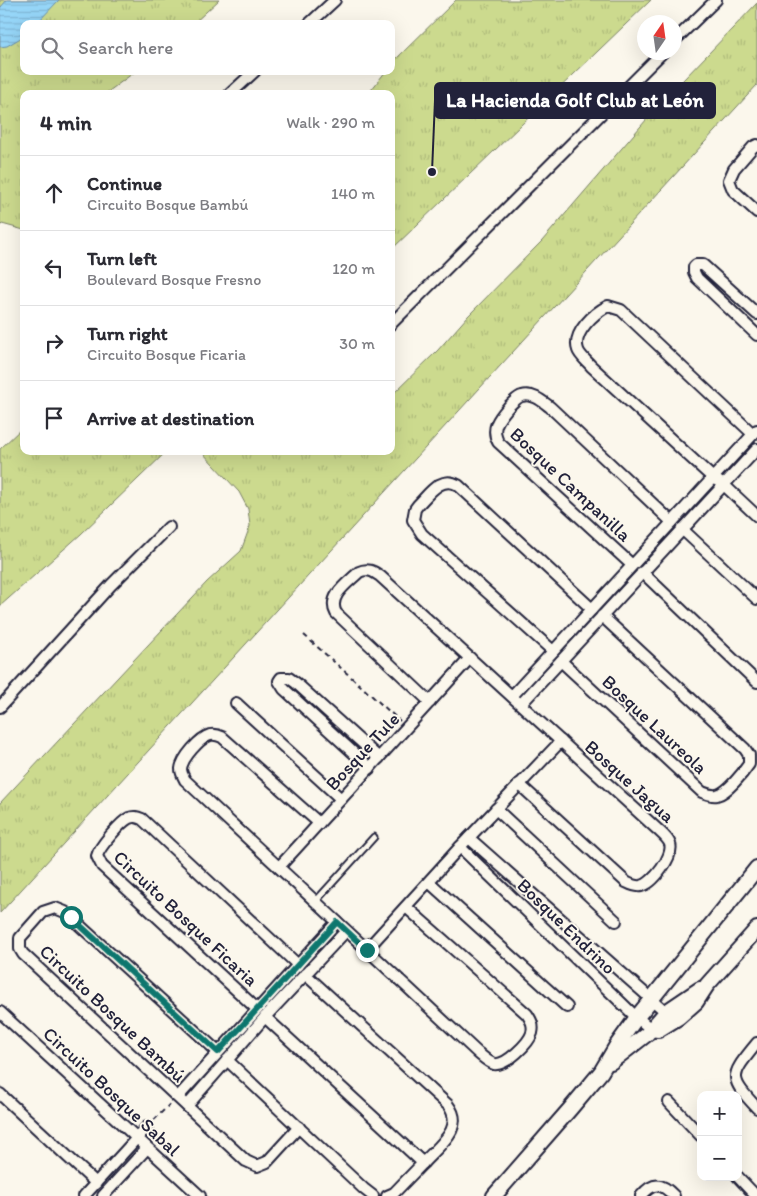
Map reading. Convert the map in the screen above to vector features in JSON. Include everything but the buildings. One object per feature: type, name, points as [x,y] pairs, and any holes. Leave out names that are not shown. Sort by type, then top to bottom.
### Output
[{"type":"street","points":[[313,20],[335,0]]},
{"type":"street","points":[[682,33],[716,0]]},
{"type":"street","points":[[395,320],[655,60]]},
{"type":"street","points":[[234,90],[251,75]]},
{"type":"street","points":[[757,145],[753,147],[734,169],[729,180],[733,190],[757,212]]},
{"type":"street","points":[[757,314],[703,266],[696,265],[694,267],[694,272],[698,278],[757,335]]},
{"type":"street","points":[[512,696],[632,565],[713,478],[755,432],[621,310],[608,306],[600,310],[577,337],[578,352],[590,366],[713,478],[724,485],[757,516]]},
{"type":"street","name":"Bosque Campanilla","points":[[632,565],[498,442],[494,436],[497,420],[517,398],[522,396],[534,397],[550,407],[672,522]]},
{"type":"street","points":[[520,704],[757,449]]},
{"type":"street","points":[[553,651],[422,534],[413,520],[415,509],[418,505],[442,482],[453,482],[592,609]]},
{"type":"street","points":[[0,707],[111,585],[169,527]]},
{"type":"street","points":[[682,529],[757,599]]},
{"type":"street","points":[[367,950],[460,847],[561,742],[380,576],[372,570],[362,570],[338,592],[333,608],[341,619],[430,702]]},
{"type":"street","points":[[642,572],[757,682]]},
{"type":"street","name":"Bosque Laureola","points":[[561,661],[697,788],[709,795],[715,795],[722,793],[729,787],[748,764],[748,755],[745,749],[602,616]]},
{"type":"street","name":"Bosque Tule","points":[[279,867],[470,658]]},
{"type":"street","points":[[370,768],[284,689],[280,681],[281,678],[289,678],[296,683],[379,758]]},
{"type":"street","points":[[236,703],[341,799]]},
{"type":"street","points":[[320,823],[218,735],[209,736],[187,755],[183,761],[181,769],[185,780],[346,931],[487,1060],[493,1064],[506,1062],[529,1039],[533,1027],[532,1021],[527,1014],[406,907]]},
{"type":"street","name":"Bosque Jagua","points":[[520,784],[626,882],[643,886],[651,880],[669,857],[670,848],[666,838],[561,742]]},
{"type":"street","points":[[496,809],[616,921]]},
{"type":"street","name":"Circuito Bosque Ficaria","points":[[257,1009],[102,866],[98,856],[101,847],[129,818],[137,817],[142,819],[298,966]]},
{"type":"street","name":"Bosque Endrino","points":[[469,838],[666,1012]]},
{"type":"street","name":"Bosque Endrino","points":[[460,847],[637,1017],[651,1028]]},
{"type":"street","points":[[494,1196],[570,1110],[604,1068],[617,1045],[637,1017],[757,868]]},
{"type":"street","points":[[429,882],[567,1008]]},
{"type":"street","name":"Circuito Bosque Bambú","points":[[218,1052],[66,912],[49,908],[43,912],[20,938],[20,949],[28,959],[246,1161],[257,1166],[267,1162],[299,1127]]},
{"type":"street","points":[[178,1097],[337,922]]},
{"type":"street","points":[[651,1028],[658,1030],[679,1017],[696,1002],[707,984],[757,929]]},
{"type":"street","points":[[187,1106],[264,1017],[346,931]]},
{"type":"street","points":[[305,974],[448,1105],[454,1113],[453,1129],[394,1193],[387,1196]]},
{"type":"street","points":[[604,1068],[647,1034],[666,1012],[707,984]]},
{"type":"street","name":"Circuito Bosque Sabal","points":[[0,1012],[200,1196]]},
{"type":"street","points":[[264,1017],[423,1163]]},
{"type":"street","points":[[757,1043],[739,1066],[735,1079],[739,1088],[757,1108]]},
{"type":"street","points":[[227,1060],[373,1196]]},
{"type":"street","points":[[0,1094],[96,1183]]},
{"type":"street","points":[[669,1102],[697,1132]]},
{"type":"street","points":[[84,1196],[147,1127]]},
{"type":"street","points":[[106,1195],[147,1148]]},
{"type":"street","points":[[742,1181],[756,1196]]},
{"type":"street","points":[[640,1196],[648,1188],[659,1186],[665,1188],[674,1196]]},
{"type":"lane","points":[[315,902],[374,836]]},
{"type":"path","points":[[304,635],[407,727]]},
{"type":"path","points":[[147,1127],[178,1097]]},
{"type":"green space","points":[[0,0],[219,0],[197,20],[20,20],[20,75],[131,75],[110,90],[20,90],[20,229],[2,224],[0,226]]},
{"type":"green space","points":[[456,0],[651,0],[395,246],[395,90],[371,90],[383,75],[395,75],[395,60]]},
{"type":"green space","points":[[757,3],[757,85],[0,913],[0,803],[207,582],[241,551],[250,526],[248,509],[239,492],[205,455],[395,455],[395,392],[542,241],[659,105]]},
{"type":"green space","points":[[20,430],[20,455],[163,455],[81,534],[0,606],[0,449]]},
{"type":"water","points":[[7,0],[59,0],[40,20],[20,20],[20,38],[7,46],[0,47],[0,8]]},
{"type":"place","name":"La Hacienda Golf Club at León","points":[[432,172]]},
{"type":"route","points":[[71,917],[218,1052],[337,922],[367,950]]}]
